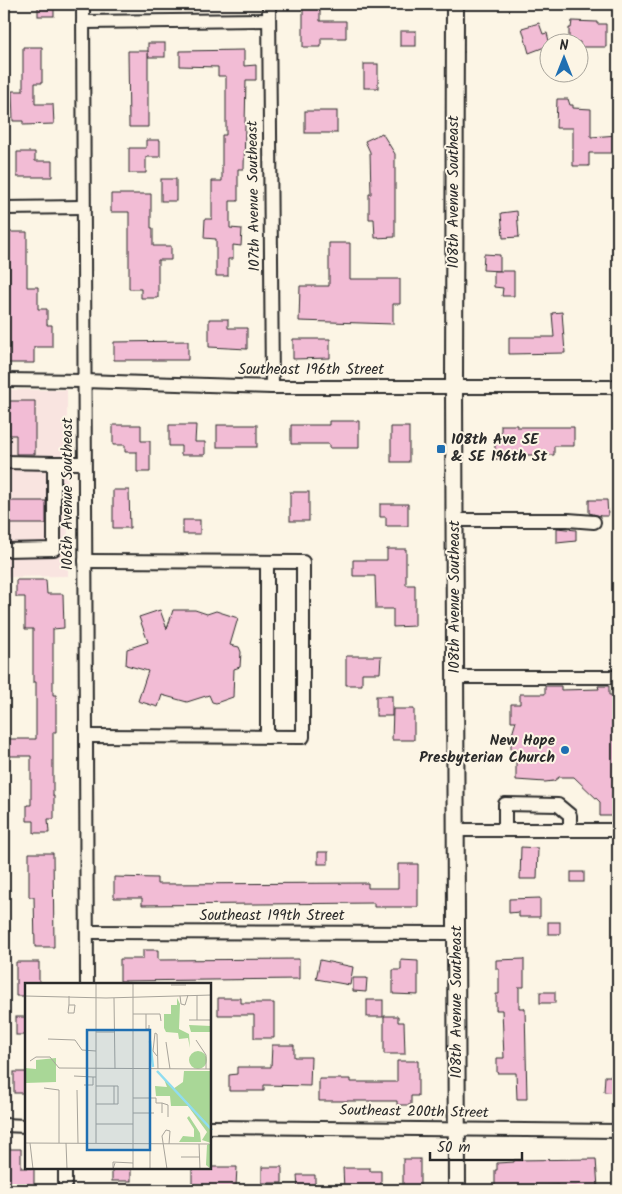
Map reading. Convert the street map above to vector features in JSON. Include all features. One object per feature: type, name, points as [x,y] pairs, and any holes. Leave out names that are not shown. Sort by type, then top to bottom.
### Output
[{"type":"main road","name":"108th Avenue Southeast","points":[[455,4],[454,520],[457,1190]]},
{"type":"street","name":"106th Avenue Southeast","points":[[83,4],[87,983]]},
{"type":"street","name":"107th Avenue Southeast","points":[[269,4],[272,387]]},
{"type":"street","points":[[83,22],[269,20]]},
{"type":"street","points":[[4,208],[83,207]]},
{"type":"street","name":"Southeast 196th Street","points":[[4,380],[84,380],[272,387],[618,387]]},
{"type":"street","points":[[4,462],[84,462]]},
{"type":"street","points":[[4,550],[54,549],[54,462]]},
{"type":"street","points":[[454,520],[568,520],[594,522]]},
{"type":"street","points":[[85,561],[303,562],[303,737],[86,736]]},
{"type":"street","points":[[267,737],[268,562]]},
{"type":"street","points":[[455,677],[618,677]]},
{"type":"street","points":[[505,830],[505,804],[558,805],[570,816],[570,830]]},
{"type":"street","points":[[456,830],[618,830]]},
{"type":"street","name":"Southeast 199th Street","points":[[87,932],[456,933]]},
{"type":"street","points":[[4,1126],[25,1126]]},
{"type":"street","name":"Southeast 200th Street","points":[[211,1127],[618,1131]]},
{"type":"street","points":[[65,1169],[65,1190]]},
{"type":"shaded area","points":[[4,390],[67,390],[68,576],[4,577]]},
{"type":"building","points":[[38,4],[54,4],[54,16],[38,16]]},
{"type":"building","points":[[303,4],[320,4],[320,21],[346,21],[346,38],[321,38],[321,47],[303,47]]},
{"type":"building","points":[[572,21],[606,24],[606,47],[590,47],[590,32],[569,32],[569,28],[571,28]]},
{"type":"building","points":[[539,23],[542,32],[540,32],[540,49],[529,53],[522,28]]},
{"type":"building","points":[[400,31],[416,31],[416,46],[400,46]]},
{"type":"building","points":[[148,43],[165,43],[165,57],[148,57]]},
{"type":"building","points":[[23,47],[42,47],[42,83],[35,83],[35,104],[53,104],[54,124],[23,125],[23,121],[13,121],[12,91],[23,91]]},
{"type":"building","points":[[244,50],[244,66],[256,65],[256,80],[246,80],[244,169],[238,169],[238,201],[230,201],[230,228],[242,229],[241,246],[233,245],[233,259],[228,259],[228,276],[216,276],[216,239],[204,238],[205,219],[212,219],[212,181],[222,181],[222,135],[226,135],[226,76],[218,76],[218,67],[180,66],[180,51]]},
{"type":"building","points":[[128,51],[148,51],[148,127],[129,127]]},
{"type":"building","points":[[364,64],[378,64],[378,88],[364,88]]},
{"type":"building","points":[[557,99],[568,99],[573,108],[591,109],[591,137],[618,135],[618,153],[589,153],[589,166],[573,166],[573,128],[556,128]]},
{"type":"building","points":[[305,111],[337,111],[337,133],[305,133]]},
{"type":"building","points":[[382,133],[395,154],[395,237],[375,238],[374,219],[369,219],[369,194],[371,194],[370,152],[365,141]]},
{"type":"building","points":[[146,140],[160,140],[160,157],[146,157],[146,173],[129,173],[129,148],[146,148]]},
{"type":"building","points":[[17,152],[35,152],[35,161],[52,161],[52,177],[17,177]]},
{"type":"building","points":[[161,179],[176,179],[176,201],[161,201]]},
{"type":"building","points":[[111,194],[151,194],[153,246],[171,246],[171,260],[158,260],[158,298],[141,298],[141,289],[129,289],[129,212],[111,212]]},
{"type":"building","points":[[517,211],[519,237],[503,238],[501,213]]},
{"type":"building","points":[[4,232],[27,232],[27,287],[38,287],[38,309],[47,309],[47,325],[52,325],[52,347],[34,347],[34,363],[8,363],[8,321],[5,321],[5,287],[9,287],[9,250],[4,250]]},
{"type":"building","points":[[329,243],[350,243],[350,279],[400,279],[400,304],[393,304],[393,324],[299,321],[300,286],[329,286]]},
{"type":"building","points":[[484,254],[500,255],[500,271],[483,270]]},
{"type":"building","points":[[494,271],[514,271],[514,296],[502,296],[503,288],[494,287]]},
{"type":"building","points":[[562,312],[565,353],[509,354],[509,337],[554,337],[552,313]]},
{"type":"building","points":[[209,319],[228,319],[228,328],[247,328],[247,349],[209,347]]},
{"type":"building","points":[[293,339],[330,339],[330,358],[293,359]]},
{"type":"building","points":[[188,341],[188,360],[114,360],[114,342]]},
{"type":"building","points":[[9,401],[35,401],[35,454],[16,454],[16,435],[9,435]]},
{"type":"building","points":[[329,421],[359,421],[359,448],[329,448],[329,444],[291,444],[291,425],[329,425]]},
{"type":"building","points":[[113,425],[141,425],[141,441],[150,441],[150,472],[137,472],[137,452],[125,452],[125,445],[113,445]]},
{"type":"building","points":[[169,425],[196,425],[195,442],[205,442],[205,455],[181,455],[181,446],[169,446]]},
{"type":"building","points":[[217,425],[257,425],[257,447],[217,447]]},
{"type":"building","points":[[501,425],[517,425],[517,427],[574,427],[574,446],[554,446],[554,455],[517,455],[518,459],[495,459],[495,442],[501,442]]},
{"type":"building","points":[[391,427],[409,427],[409,462],[391,462]]},
{"type":"building","points":[[113,490],[129,490],[130,528],[113,528]]},
{"type":"building","points":[[290,492],[309,492],[309,521],[290,521]]},
{"type":"building","points":[[589,500],[607,500],[608,516],[589,513]]},
{"type":"building","points":[[4,501],[46,501],[46,524],[4,524]]},
{"type":"building","points":[[380,504],[408,504],[408,526],[386,526],[386,517],[380,517]]},
{"type":"building","points":[[183,520],[200,520],[200,534],[183,534]]},
{"type":"building","points":[[557,528],[576,530],[576,541],[557,543]]},
{"type":"building","points":[[387,549],[406,549],[406,585],[415,585],[415,626],[393,627],[393,609],[376,609],[375,576],[353,576],[353,560],[387,560]]},
{"type":"building","points":[[16,580],[46,580],[47,594],[63,594],[64,628],[53,629],[53,695],[56,695],[56,732],[53,732],[54,819],[48,819],[49,833],[34,833],[34,821],[27,821],[27,805],[31,805],[31,756],[4,756],[4,739],[36,739],[36,682],[33,682],[33,629],[25,629],[25,597],[16,597]]},
{"type":"building","points":[[160,610],[167,629],[173,610],[195,610],[207,614],[216,611],[238,618],[230,645],[239,647],[241,652],[240,667],[234,669],[233,697],[216,703],[212,702],[209,695],[187,702],[162,695],[158,707],[138,701],[148,671],[126,665],[127,649],[148,642],[139,617]]},
{"type":"building","points":[[346,656],[381,656],[380,673],[362,673],[362,685],[346,685]]},
{"type":"building","name":"New Hope Presbyterian Church","points":[[545,686],[561,686],[561,690],[599,689],[598,686],[609,686],[609,695],[618,695],[618,816],[600,816],[600,802],[574,777],[559,777],[554,781],[545,782],[516,780],[516,761],[511,761],[511,738],[516,721],[511,721],[511,704],[520,704],[520,694],[545,694]]},
{"type":"building","points":[[376,696],[392,696],[392,716],[376,716]]},
{"type":"building","points":[[393,709],[414,709],[414,740],[392,740]]},
{"type":"building","points":[[521,847],[538,848],[537,879],[520,879]]},
{"type":"building","points":[[318,852],[328,852],[328,864],[318,864]]},
{"type":"building","points":[[29,853],[53,853],[54,947],[35,947],[34,897],[29,897]]},
{"type":"building","points":[[398,864],[418,864],[418,907],[374,907],[374,903],[142,905],[142,898],[114,898],[114,877],[157,878],[157,884],[368,883],[368,888],[398,888]]},
{"type":"building","points":[[571,872],[584,872],[584,882],[571,882]]},
{"type":"building","points":[[540,898],[540,917],[519,917],[519,912],[509,913],[509,899]]},
{"type":"building","points":[[548,922],[560,922],[560,934],[548,934]]},
{"type":"building","points":[[143,950],[158,950],[158,960],[299,959],[299,979],[120,981],[120,959],[143,959]]},
{"type":"building","points":[[524,959],[524,987],[519,987],[519,1008],[525,1008],[527,1099],[517,1099],[516,1073],[497,1073],[497,1058],[504,1058],[502,1010],[496,1010],[496,994],[499,994],[499,969],[496,969],[496,960]]},
{"type":"building","points":[[320,960],[353,967],[350,985],[316,979]]},
{"type":"building","points":[[401,960],[418,961],[418,995],[393,994],[393,970],[401,970]]},
{"type":"building","points":[[16,962],[39,962],[39,983],[25,983],[25,996],[16,996]]},
{"type":"building","points":[[353,978],[367,978],[366,992],[353,991]]},
{"type":"building","points":[[540,992],[555,992],[555,1003],[540,1003]]},
{"type":"building","points":[[218,998],[241,998],[241,1003],[274,1003],[274,1038],[254,1038],[254,1015],[218,1015]]},
{"type":"building","points":[[367,1000],[383,1000],[383,1017],[367,1017]]},
{"type":"building","points":[[384,1016],[398,1016],[398,1022],[404,1022],[405,1054],[384,1054]]},
{"type":"building","points":[[16,1017],[25,1017],[25,1035],[16,1035]]},
{"type":"building","points":[[272,1045],[294,1045],[294,1057],[311,1057],[310,1086],[264,1085],[264,1091],[229,1091],[229,1075],[237,1074],[237,1067],[271,1067]]},
{"type":"building","points":[[397,1061],[418,1061],[418,1096],[411,1096],[411,1105],[397,1105],[397,1101],[319,1101],[319,1079],[351,1079],[351,1082],[397,1082]]},
{"type":"building","points":[[14,1072],[25,1072],[25,1093],[14,1093]]},
{"type":"building","points":[[605,1076],[618,1076],[618,1093],[604,1092]]},
{"type":"building","points":[[21,1149],[21,1168],[34,1169],[34,1185],[6,1185],[4,1150]]},
{"type":"building","points":[[403,1159],[420,1159],[420,1190],[403,1190]]},
{"type":"building","points":[[596,1159],[598,1188],[577,1189],[577,1187],[558,1187],[558,1185],[516,1187],[516,1190],[495,1190],[497,1163],[514,1162],[514,1160]]},
{"type":"building","points":[[237,1167],[236,1186],[232,1186],[232,1190],[205,1190],[205,1186],[192,1186],[192,1169]]},
{"type":"building","points":[[262,1167],[282,1167],[282,1183],[262,1183]]},
{"type":"building","points":[[343,1168],[370,1168],[370,1171],[381,1171],[381,1187],[368,1187],[368,1190],[344,1190]]},
{"type":"building","points":[[112,1169],[131,1169],[131,1181],[112,1181]]},
{"type":"building","points":[[297,1175],[315,1175],[315,1190],[298,1190]]},
{"type":"place","name":"108th Ave SE & SE 196th St","points":[[441,449]]},
{"type":"place","name":"New Hope Presbyterian Church","points":[[565,750]]}]
